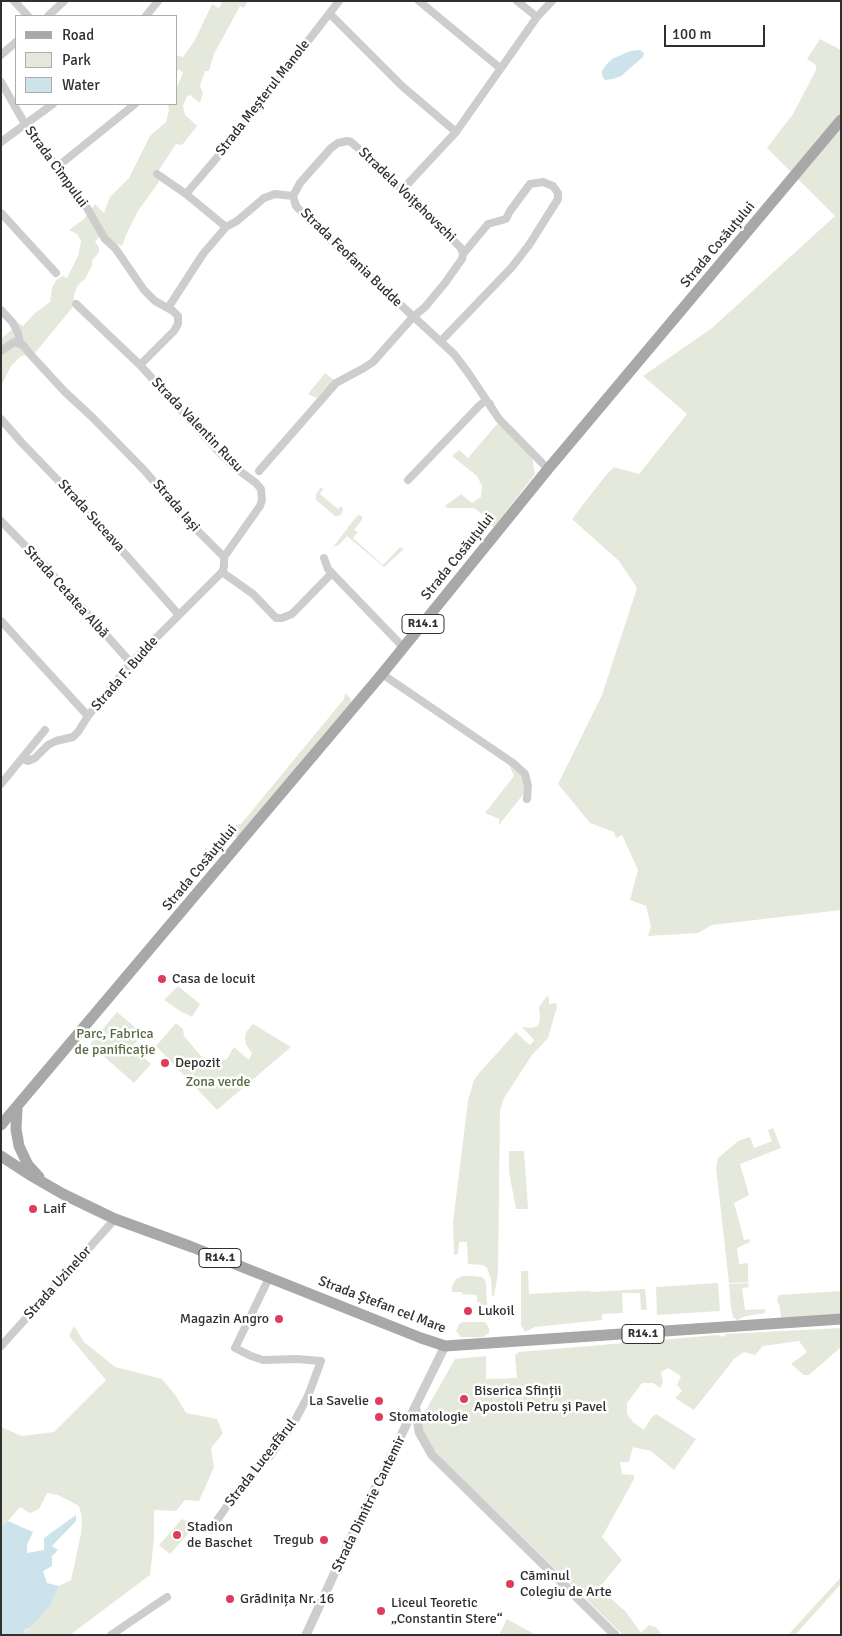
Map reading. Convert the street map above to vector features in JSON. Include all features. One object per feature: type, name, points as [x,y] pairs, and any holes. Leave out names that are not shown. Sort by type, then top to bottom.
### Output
[{"type":"main road","name":"Strada Cosăuțului","points":[[1,1125],[404,648],[548,469],[841,120]]},
{"type":"main road","name":"R14.1","points":[[17,1108],[16,1129],[19,1146],[28,1165],[45,1183]]},
{"type":"main road","name":"Strada Ștefan cel Mare","points":[[1,1156],[63,1194],[116,1219],[445,1346],[841,1320]]},
{"type":"street","points":[[14,1],[27,15]]},
{"type":"street","points":[[49,15],[64,1]]},
{"type":"street","points":[[147,15],[158,1]]},
{"type":"street","name":"Strada Meșterul Manole","points":[[186,194],[237,134],[268,91],[339,1]]},
{"type":"street","points":[[419,1],[500,68]]},
{"type":"street","points":[[517,1],[537,17]]},
{"type":"street","points":[[402,190],[456,132],[537,17],[552,1]]},
{"type":"street","points":[[330,14],[402,86],[456,132]]},
{"type":"street","points":[[1,55],[15,43]]},
{"type":"street","name":"Strada Cîmpului","points":[[1,82],[25,124],[86,208],[105,239],[115,248],[144,290],[155,301],[168,308]]},
{"type":"street","points":[[1,142],[52,105]]},
{"type":"street","points":[[57,167],[134,105]]},
{"type":"street","name":"Stradela Voițehovschi","points":[[293,196],[300,183],[331,148],[338,143],[347,141],[356,146],[402,190],[461,248],[462,254]]},
{"type":"street","points":[[157,174],[186,194],[226,227]]},
{"type":"street","name":"Strada Feofania Budde","points":[[259,471],[336,383],[373,362],[413,317],[426,306],[462,259],[462,254],[488,224],[506,219],[530,184],[543,182],[556,190],[558,199],[553,210],[529,245],[512,267],[441,341]]},
{"type":"street","points":[[140,365],[174,331],[178,324],[178,316],[168,308],[203,254],[226,227],[237,221],[264,198],[276,194],[293,196]]},
{"type":"street","name":"Strada Feofania Budde","points":[[293,196],[296,206],[301,211],[454,354],[499,419],[548,469]]},
{"type":"street","points":[[1,213],[56,273]]},
{"type":"street","name":"Strada Valentin Rusu","points":[[76,304],[140,365],[220,454],[261,489],[262,500],[260,506],[224,557]]},
{"type":"street","name":"Strada Iași","points":[[1,310],[13,323],[18,333],[17,343],[145,471],[181,514],[224,557]]},
{"type":"street","points":[[1,351],[17,343]]},
{"type":"street","points":[[408,480],[479,406],[485,401],[490,404]]},
{"type":"street","name":"Strada Suceava","points":[[1,419],[78,501],[179,615]]},
{"type":"street","name":"Strada Cetatea Albă","points":[[1,521],[45,566],[131,663]]},
{"type":"street","points":[[224,557],[222,572],[253,594],[276,618],[292,614],[332,573]]},
{"type":"street","points":[[324,558],[328,569],[404,648]]},
{"type":"street","name":"Strada F. Budde","points":[[22,759],[28,761],[35,758],[48,745],[72,737],[78,732],[88,716],[131,663],[222,572]]},
{"type":"street","points":[[1,622],[88,716]]},
{"type":"street","points":[[382,674],[513,763],[525,774],[528,786],[527,799]]},
{"type":"street","name":"Strada F. Budde","points":[[1,784],[45,730]]},
{"type":"street","name":"Strada Uzinelor","points":[[1,1346],[116,1219]]},
{"type":"street","name":"Strada Luceafărul","points":[[215,1523],[242,1485],[271,1455],[292,1426],[308,1396],[322,1362],[297,1359],[263,1360],[235,1348],[269,1278]]},
{"type":"street","name":"Strada Dimitrie Cantemir","points":[[306,1635],[358,1523],[416,1409],[445,1346]]},
{"type":"street","points":[[416,1409],[419,1432],[432,1455],[615,1635]]},
{"type":"street","points":[[112,1635],[167,1597]]},
{"type":"green space","points":[[223,1],[248,1],[244,8],[240,6],[214,54],[209,71],[205,71],[200,86],[203,93],[200,103],[190,95],[187,96],[183,106],[185,115],[197,126],[182,145],[176,144],[159,170],[159,182],[138,211],[122,246],[100,236],[95,242],[99,247],[99,252],[92,261],[85,279],[78,285],[72,308],[35,353],[21,356],[11,366],[1,386],[1,339],[19,323],[23,326],[34,314],[50,302],[52,288],[56,280],[63,276],[67,278],[78,256],[81,241],[77,234],[69,230],[85,218],[95,204],[104,213],[110,197],[129,178],[150,136],[166,122],[168,105],[178,105],[178,84],[183,73],[178,70],[178,56],[183,57],[195,40],[212,4],[219,8]]},
{"type":"green space","points":[[820,39],[841,50],[841,910],[712,925],[698,933],[648,936],[651,926],[646,906],[630,900],[638,870],[622,835],[616,838],[614,832],[590,823],[558,784],[602,695],[637,588],[619,561],[572,519],[614,467],[639,474],[687,414],[643,376],[712,328],[835,216],[767,148],[793,114],[816,70],[816,65],[807,59]]},
{"type":"green space","points":[[325,373],[333,379],[333,382],[317,398],[308,394]]},
{"type":"green space","points":[[497,424],[502,425],[532,457],[535,474],[494,527],[491,526],[486,517],[474,508],[447,508],[445,506],[461,494],[472,503],[481,497],[482,486],[477,476],[452,456],[459,450],[468,458]]},
{"type":"green space","points":[[321,487],[323,489],[320,494],[338,509],[341,506],[343,508],[339,516],[335,516],[316,500],[316,494]]},
{"type":"green space","points":[[358,515],[362,516],[362,520],[354,530],[358,532],[353,538],[383,565],[400,547],[404,549],[384,567],[347,536],[339,545],[333,547],[347,529],[350,531],[347,528]]},
{"type":"green space","points":[[345,693],[351,699],[351,702],[238,837],[234,836],[232,831],[235,825],[241,824],[344,699]]},
{"type":"green space","points":[[509,765],[525,779],[525,792],[499,825],[499,819],[485,813],[514,776]]},
{"type":"green space","points":[[178,986],[200,1004],[192,1017],[164,1000]]},
{"type":"green space","points":[[547,996],[549,1004],[556,1003],[557,1007],[548,1038],[532,1055],[504,1098],[500,1110],[498,1273],[494,1296],[492,1296],[491,1279],[487,1268],[483,1265],[468,1264],[467,1242],[459,1242],[458,1254],[454,1255],[453,1222],[468,1101],[474,1080],[516,1032],[530,1045],[532,1043],[534,1040],[522,1027],[531,1028],[538,1026],[540,1019],[539,1007]]},
{"type":"green space","name":"Parc, Fabrica de panificație","points":[[117,1012],[143,1034],[132,1047],[151,1064],[134,1083],[90,1044]]},
{"type":"green space","name":"Zona verde","points":[[176,1023],[183,1029],[184,1036],[201,1056],[214,1063],[227,1059],[234,1047],[249,1060],[252,1053],[246,1045],[245,1039],[246,1032],[253,1024],[291,1047],[217,1110],[156,1046]]},
{"type":"green space","points":[[773,1128],[781,1148],[740,1164],[749,1195],[734,1203],[744,1240],[749,1239],[750,1242],[737,1248],[739,1264],[748,1263],[748,1282],[729,1283],[716,1167],[718,1158],[738,1141],[750,1137],[754,1148],[772,1141],[768,1130]]},
{"type":"green space","points":[[509,1151],[524,1151],[528,1209],[516,1209],[509,1172]]},
{"type":"green space","points":[[521,1271],[528,1271],[529,1294],[645,1289],[647,1310],[641,1310],[640,1293],[622,1293],[623,1313],[602,1314],[602,1320],[535,1327],[525,1332],[521,1325]]},
{"type":"green space","points":[[462,1276],[482,1277],[485,1280],[487,1305],[481,1305],[480,1302],[477,1302],[477,1295],[452,1292],[452,1286],[456,1279]]},
{"type":"green space","points":[[718,1283],[720,1311],[657,1315],[656,1287]]},
{"type":"green space","points":[[748,1283],[749,1287],[742,1288],[745,1310],[765,1309],[765,1313],[746,1316],[737,1320],[733,1317],[731,1308],[729,1284]]},
{"type":"green space","points":[[841,1291],[841,1314],[781,1318],[777,1299],[779,1295]]},
{"type":"green space","points":[[463,1322],[485,1322],[489,1328],[489,1333],[483,1337],[461,1337],[456,1331],[459,1324]]},
{"type":"green space","points":[[74,1326],[84,1342],[115,1367],[162,1379],[176,1396],[186,1413],[217,1419],[223,1433],[211,1448],[214,1467],[199,1501],[185,1500],[176,1511],[154,1510],[154,1539],[150,1575],[70,1635],[23,1635],[50,1606],[59,1586],[71,1580],[81,1534],[82,1518],[79,1506],[58,1495],[47,1493],[39,1509],[30,1513],[20,1507],[1,1526],[1,1427],[22,1436],[54,1432],[106,1380],[69,1336]]},
{"type":"green space","points":[[841,1328],[841,1347],[809,1375],[804,1375],[791,1364],[807,1352],[799,1341],[763,1346],[755,1355],[744,1352],[734,1359],[694,1410],[675,1398],[682,1391],[677,1385],[681,1376],[668,1368],[661,1372],[663,1382],[660,1388],[653,1383],[642,1383],[627,1403],[627,1414],[633,1422],[644,1430],[651,1418],[656,1414],[696,1439],[674,1470],[651,1451],[633,1447],[629,1462],[620,1462],[622,1474],[634,1475],[634,1479],[602,1537],[622,1560],[599,1588],[626,1612],[641,1633],[649,1625],[656,1627],[662,1635],[623,1635],[444,1461],[429,1444],[422,1429],[423,1415],[455,1359],[486,1356],[486,1379],[517,1378],[515,1355],[519,1352],[718,1335],[723,1337],[726,1334]]},
{"type":"green space","name":"Stadion de Baschet","points":[[182,1519],[196,1525],[170,1554],[159,1545]]},
{"type":"green space","points":[[841,1577],[841,1584],[795,1635],[788,1635]]},
{"type":"green space","points":[[507,1619],[536,1635],[499,1635]]},
{"type":"water","points":[[640,50],[644,53],[643,57],[621,76],[605,80],[602,76],[602,71],[612,59],[630,51]]},
{"type":"water","points":[[76,1515],[76,1521],[52,1546],[58,1550],[52,1556],[52,1566],[43,1571],[47,1583],[59,1586],[50,1606],[31,1627],[25,1630],[23,1635],[1,1635],[1,1526],[8,1521],[33,1532],[27,1545],[27,1553],[44,1550],[44,1538]]},
{"type":"place","name":"Casa de locuit","points":[[162,979]]},
{"type":"place","name":"Depozit","points":[[165,1063]]},
{"type":"place","name":"Laif","points":[[33,1209]]},
{"type":"place","name":"Lukoil","points":[[468,1311]]},
{"type":"place","name":"Magazin Angro","points":[[279,1319]]},
{"type":"place","name":"Biserica Sfinții Apostoli Petru și Pavel","points":[[464,1399]]},
{"type":"place","name":"La Savelie","points":[[379,1401]]},
{"type":"place","name":"Stomatologie","points":[[379,1417]]},
{"type":"place","name":"Stadion de Baschet","points":[[177,1535]]},
{"type":"place","name":"Tregub","points":[[324,1540]]},
{"type":"place","name":"Căminul Colegiu de Arte","points":[[510,1584]]},
{"type":"place","name":"Grădinița Nr. 16","points":[[230,1599]]},
{"type":"place","name":"Liceul Teoretic „Constantin Stere“","points":[[381,1611]]}]
